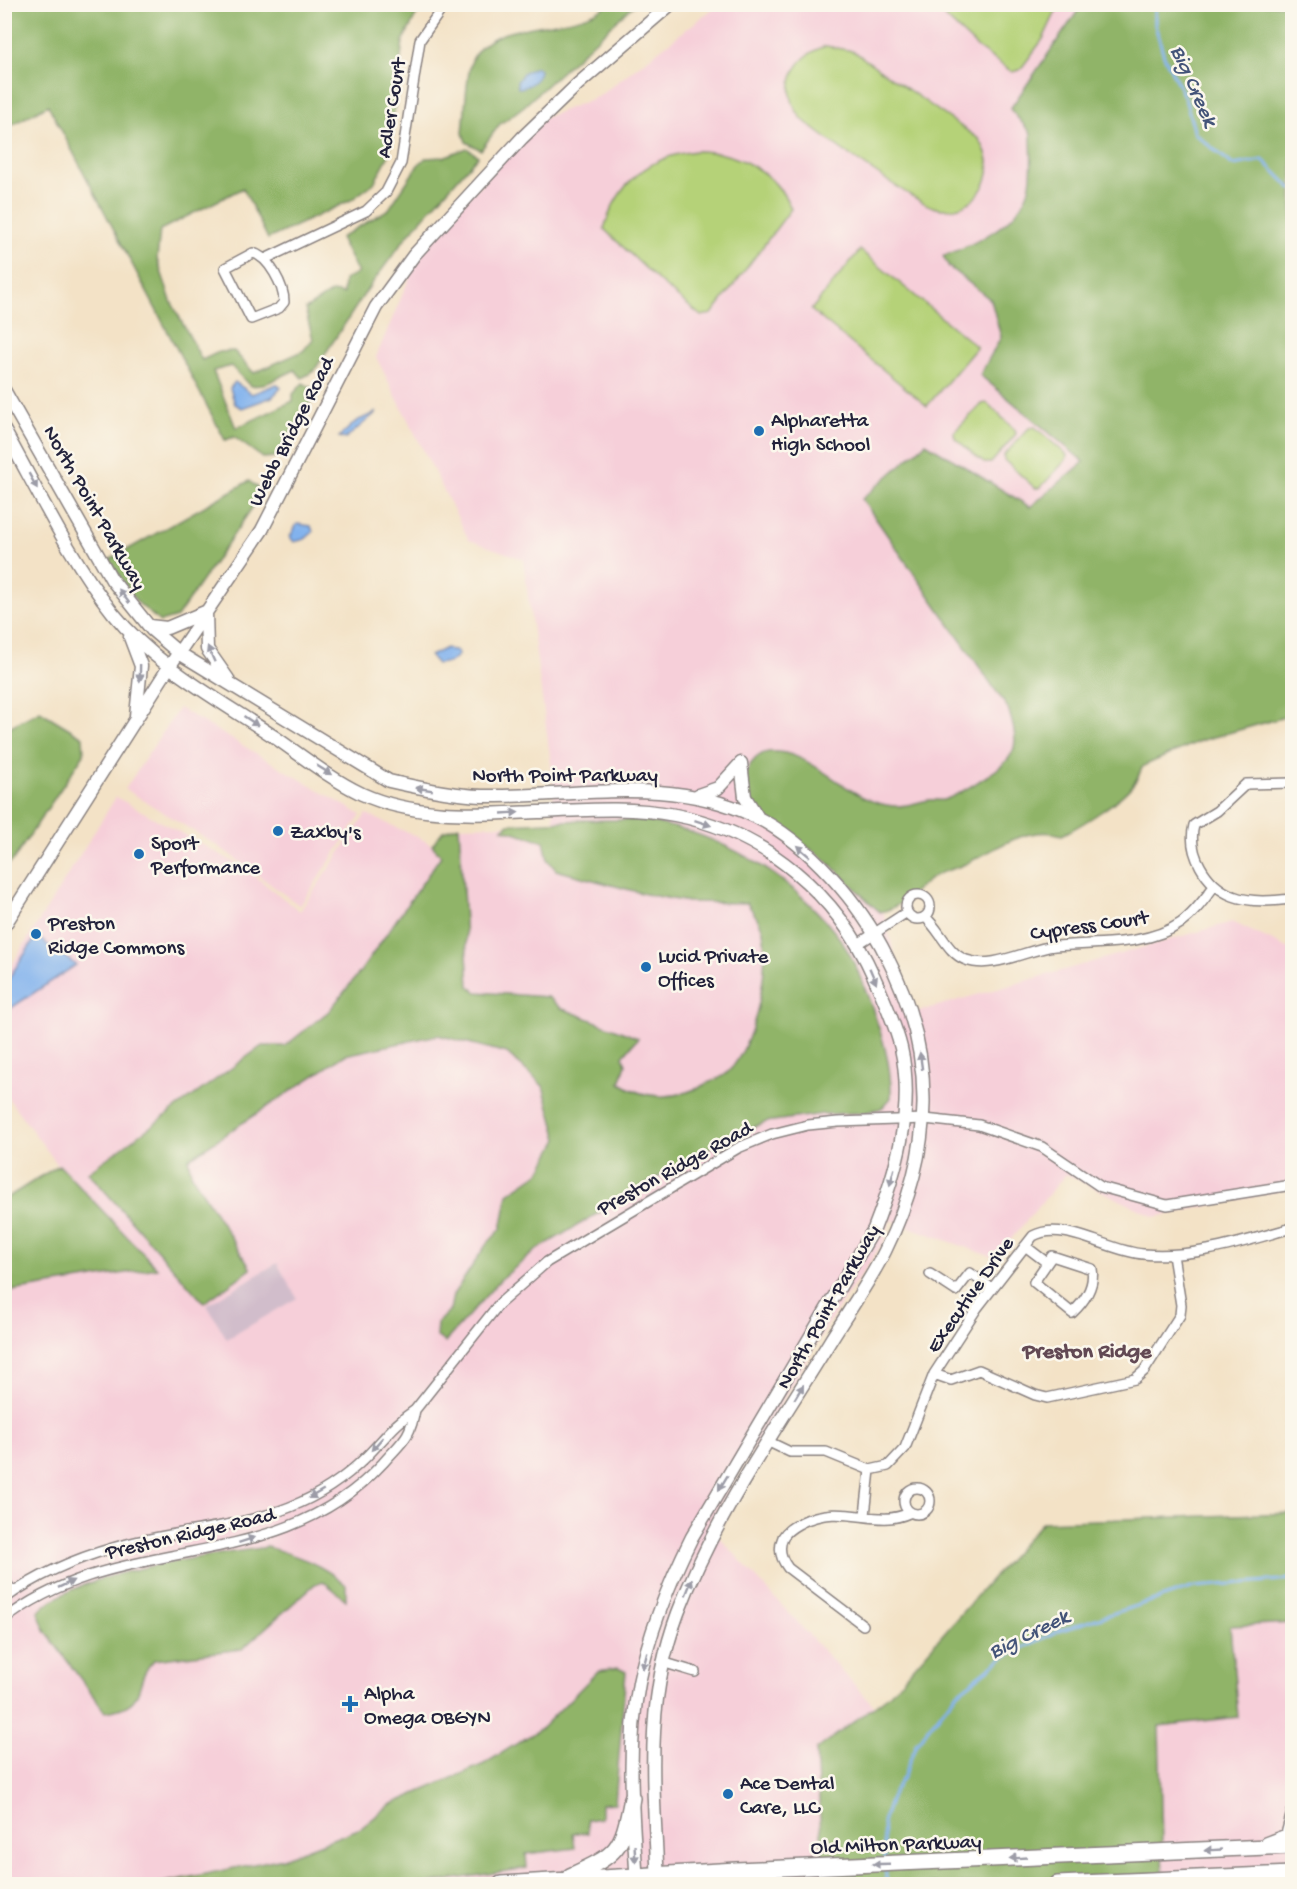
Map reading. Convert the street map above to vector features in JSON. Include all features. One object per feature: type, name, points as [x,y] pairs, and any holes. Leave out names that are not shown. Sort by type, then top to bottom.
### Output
[{"type":"highway","points":[[561,1881],[598,1863],[616,1850],[626,1829],[632,1798]]},
{"type":"highway","name":"Old Milton Parkway","points":[[501,1884],[658,1880],[825,1867],[1293,1846]]},
{"type":"highway","points":[[1057,1884],[1293,1874]]},
{"type":"street","name":"Webb Bridge Road","points":[[4,926],[169,667],[262,530],[376,307],[414,255],[522,138],[578,84],[671,4]]},
{"type":"street","name":"Adler Court","points":[[265,259],[366,211],[392,183],[403,152],[417,49],[439,7]]},
{"type":"street","name":"Adler Court","points":[[253,253],[265,259],[283,294],[284,302],[279,308],[251,319],[225,268],[253,253]]},
{"type":"street","name":"North Point Parkway","points":[[4,390],[112,580],[149,626],[179,653],[389,781],[418,788],[482,796],[647,789],[700,797],[762,821],[798,847],[839,885],[876,934],[900,982],[918,1034],[924,1079],[925,1119],[913,1178],[884,1253],[769,1442],[692,1578],[662,1662],[652,1725],[658,1880]]},
{"type":"street","name":"North Point Parkway","points":[[4,430],[91,583],[125,628],[169,667],[362,794],[397,806],[438,813],[481,814],[632,810],[673,814],[727,831],[787,864],[817,891],[840,917],[858,944],[891,1017],[901,1048],[905,1089],[903,1120],[892,1180],[874,1228],[698,1527],[673,1575],[657,1619],[639,1684],[632,1746],[632,1798],[637,1880]]},
{"type":"street","points":[[149,626],[167,628],[207,612],[207,649],[217,666],[236,688]]},
{"type":"street","points":[[125,628],[141,666],[135,721]]},
{"type":"street","points":[[687,795],[712,792],[741,763],[745,797],[762,821]]},
{"type":"street","points":[[1293,783],[1246,784],[1218,811],[1194,825],[1191,839],[1195,858],[1215,885],[1233,896],[1267,901],[1293,899]]},
{"type":"street","name":"Cypress Court","points":[[858,944],[907,912],[908,900],[915,896],[923,897],[930,906],[925,917],[934,924],[952,950],[964,959],[979,962],[996,961],[1022,952],[1055,946],[1119,942],[1158,933],[1181,923],[1215,885]]},
{"type":"street","points":[[907,912],[915,919],[925,917]]},
{"type":"street","name":"Preston Ridge Road","points":[[5,1599],[24,1584],[73,1562],[117,1546],[255,1520],[291,1507],[340,1479],[365,1458],[398,1421],[415,1410],[498,1304],[547,1262],[585,1237],[738,1148],[772,1134],[818,1124],[925,1119],[979,1125],[1042,1146],[1101,1187],[1167,1205],[1293,1185]]},
{"type":"street","name":"Executive Drive","points":[[870,1470],[888,1466],[905,1448],[934,1374],[992,1288],[1033,1236],[1049,1230],[1098,1241],[1122,1250],[1143,1254],[1173,1255],[1236,1243],[1293,1228]]},
{"type":"street","points":[[1025,1246],[1046,1262]]},
{"type":"street","points":[[934,1374],[951,1380],[980,1370],[1035,1395],[1047,1398],[1135,1379],[1144,1371],[1180,1315],[1181,1305],[1173,1255]]},
{"type":"street","points":[[1052,1256],[1092,1269],[1094,1279],[1081,1304],[1072,1313],[1034,1282],[1046,1262],[1052,1256]]},
{"type":"street","points":[[930,1274],[956,1291],[970,1273],[992,1288]]},
{"type":"street","name":"Preston Ridge Road","points":[[4,1620],[14,1612],[77,1579],[153,1559],[232,1545],[298,1524],[336,1503],[371,1476],[411,1432],[415,1410]]},
{"type":"street","points":[[769,1442],[790,1452],[826,1452],[870,1470],[866,1515]]},
{"type":"street","points":[[863,1625],[788,1568],[781,1556],[781,1543],[790,1528],[817,1515],[831,1512],[890,1518],[909,1513]]},
{"type":"street","points":[[4,1580],[13,1592]]},
{"type":"street","points":[[5,1599],[14,1612]]},
{"type":"street","points":[[662,1662],[695,1672]]},
{"type":"street","points":[[1241,1849],[1283,1835],[1292,1812],[1293,1815]]},
{"type":"shaded area","points":[[718,5],[1110,5],[1130,506],[1122,669],[882,907],[901,980],[913,1013],[1232,922],[1292,950],[1292,1188],[1155,1217],[1066,1174],[995,1258],[890,1220],[885,1240],[835,1313],[708,1525],[875,1707],[816,1750],[824,1884],[5,1884],[5,1199],[58,1165],[5,1094],[5,976],[116,797],[241,866],[300,911],[366,814],[420,838],[432,845],[441,855],[360,972],[329,1011],[285,1046],[262,1046],[88,1171],[192,1176],[188,1159],[345,1055],[438,1035],[506,1053],[543,1086],[558,1139],[540,1172],[508,1194],[501,1229],[486,1245],[453,1295],[450,1310],[437,1324],[445,1342],[500,1280],[538,1249],[653,1181],[616,1099],[626,1064],[623,1056],[637,1038],[561,1008],[548,997],[477,992],[469,986],[459,826],[554,824],[553,778],[523,559],[469,540],[376,357],[423,246],[542,119],[599,96]]},
{"type":"shaded area","points":[[179,708],[361,815],[300,906],[218,846],[125,789]]},
{"type":"shaded area","points":[[277,1263],[297,1298],[227,1339],[207,1305]]},
{"type":"shaded area","points":[[1292,1623],[1292,1884],[1285,1882],[1163,1884],[1159,1726],[1238,1717],[1230,1626]]},
{"type":"green space","points":[[5,4],[416,4],[420,8],[403,41],[389,155],[374,183],[351,200],[268,239],[243,188],[160,230],[157,259],[171,301],[202,360],[219,352],[234,351],[254,373],[303,351],[313,339],[305,309],[332,292],[343,294],[344,280],[358,273],[340,238],[389,209],[418,165],[426,158],[443,157],[467,148],[478,156],[407,236],[367,290],[314,371],[302,378],[295,370],[263,385],[250,386],[231,366],[213,371],[236,428],[293,401],[293,394],[303,383],[312,388],[307,398],[311,402],[276,457],[263,458],[234,437],[225,440],[48,105],[5,129]]},
{"type":"green space","points":[[949,4],[1059,5],[1043,39],[1020,70],[1012,72],[978,48],[944,16]]},
{"type":"green space","points":[[607,5],[634,5],[523,107],[499,125],[481,150],[466,142],[463,133],[468,75],[472,60],[482,46],[497,36],[514,30],[574,20],[592,14]]},
{"type":"green space","points":[[1082,5],[1292,5],[1292,715],[1200,741],[1143,766],[1128,790],[1101,812],[1070,831],[1062,835],[1036,833],[1011,841],[963,865],[936,875],[895,907],[880,912],[824,859],[774,825],[756,809],[746,795],[745,778],[758,756],[769,752],[785,753],[813,765],[865,798],[879,803],[903,806],[929,800],[943,800],[954,796],[998,769],[1011,755],[1015,740],[1008,708],[862,499],[926,443],[1030,507],[1084,462],[980,375],[1001,337],[991,300],[949,267],[943,256],[996,230],[1018,210],[1026,198],[1031,172],[1031,133],[1010,109]]},
{"type":"green space","points":[[826,46],[853,51],[979,139],[987,157],[988,175],[975,198],[957,208],[950,209],[936,208],[926,204],[869,168],[802,119],[791,97],[793,76],[797,66],[805,58]]},
{"type":"green space","points":[[696,151],[725,155],[752,166],[775,184],[791,209],[712,314],[701,316],[661,283],[604,229],[617,198],[637,175],[664,159]]},
{"type":"green space","points":[[860,250],[977,347],[927,406],[811,310]]},
{"type":"green space","points":[[987,403],[1015,430],[1016,434],[991,463],[984,463],[955,438],[954,432],[982,404]]},
{"type":"green space","points":[[1035,427],[1067,455],[1066,460],[1040,488],[1035,488],[1004,460],[1004,455],[1029,428]]},
{"type":"green space","points":[[249,481],[263,492],[177,617],[160,622],[136,601],[109,560]]},
{"type":"green space","points":[[40,711],[83,737],[84,754],[12,862],[5,866],[5,729]]},
{"type":"green space","points":[[585,820],[645,821],[700,835],[752,860],[776,876],[819,913],[848,951],[857,969],[885,1050],[890,1074],[891,1098],[882,1108],[863,1113],[823,1114],[766,1122],[687,1160],[538,1249],[500,1280],[445,1342],[436,1336],[437,1323],[450,1310],[453,1295],[486,1245],[501,1229],[508,1194],[540,1172],[558,1139],[543,1086],[507,1053],[438,1035],[345,1055],[188,1159],[192,1176],[251,1269],[204,1303],[88,1172],[262,1046],[285,1046],[329,1011],[360,972],[441,856],[432,845],[443,831],[459,826],[469,986],[477,992],[548,997],[561,1008],[638,1038],[623,1056],[626,1064],[620,1083],[642,1093],[665,1096],[687,1092],[726,1074],[736,1062],[752,1027],[762,986],[765,947],[763,931],[756,917],[747,903],[688,902],[645,894],[556,870],[548,860],[544,841],[503,829],[509,824]]},
{"type":"green space","points":[[59,1165],[157,1268],[5,1292],[5,1199]]},
{"type":"green space","points":[[1292,1513],[1292,1623],[1230,1626],[1238,1717],[1159,1726],[1163,1884],[824,1884],[816,1750],[889,1695],[1042,1522]]},
{"type":"green space","points":[[268,1547],[299,1557],[328,1571],[346,1585],[346,1600],[323,1581],[315,1584],[242,1649],[154,1660],[143,1677],[135,1699],[120,1709],[105,1712],[45,1631],[38,1612],[56,1598],[112,1576],[180,1560]]},
{"type":"green space","points":[[618,1668],[626,1672],[615,1803],[601,1804],[601,1818],[587,1820],[588,1833],[573,1833],[575,1848],[526,1854],[527,1868],[423,1884],[157,1884],[283,1858],[361,1828],[390,1805],[484,1764],[542,1728],[598,1671]]},
{"type":"water","points":[[536,67],[540,70],[535,80],[526,87],[518,88],[517,82],[523,73]]},
{"type":"water","points":[[235,382],[252,394],[277,384],[281,388],[272,397],[242,408],[235,404],[230,388]]},
{"type":"water","points":[[377,412],[345,439],[339,437],[357,421]]},
{"type":"water","points":[[297,524],[311,526],[313,532],[305,539],[294,542],[290,537]]},
{"type":"water","points":[[446,648],[457,652],[458,655],[450,662],[437,664],[430,656]]},
{"type":"water","points":[[40,939],[76,965],[5,1012],[5,984],[34,940]]},
{"type":"waterway","name":"Big Creek","points":[[1155,4],[1155,25],[1164,56],[1185,98],[1195,134],[1233,165],[1263,160],[1292,189]]},
{"type":"waterway","name":"Big Creek","points":[[885,1858],[883,1822],[892,1795],[904,1776],[916,1744],[955,1695],[1005,1656],[1059,1631],[1194,1587],[1292,1579]]},
{"type":"waterway","name":"Big Creek","points":[[885,1867],[887,1884]]},
{"type":"place","name":"Alpharetta High School","points":[[759,431]]},
{"type":"place","name":"Zaxby's","points":[[278,831]]},
{"type":"place","name":"Sport Performance","points":[[139,854]]},
{"type":"place","name":"Preston Ridge Commons","points":[[36,934]]},
{"type":"place","name":"Lucid Private Offices","points":[[646,967]]},
{"type":"place","name":"Alpha Omega OBGYN","points":[[350,1704]]},
{"type":"place","name":"Ace Dental Care, LLC","points":[[728,1794]]},
{"type":"district","name":"Preston Ridge","points":[[1087,1349]]}]
